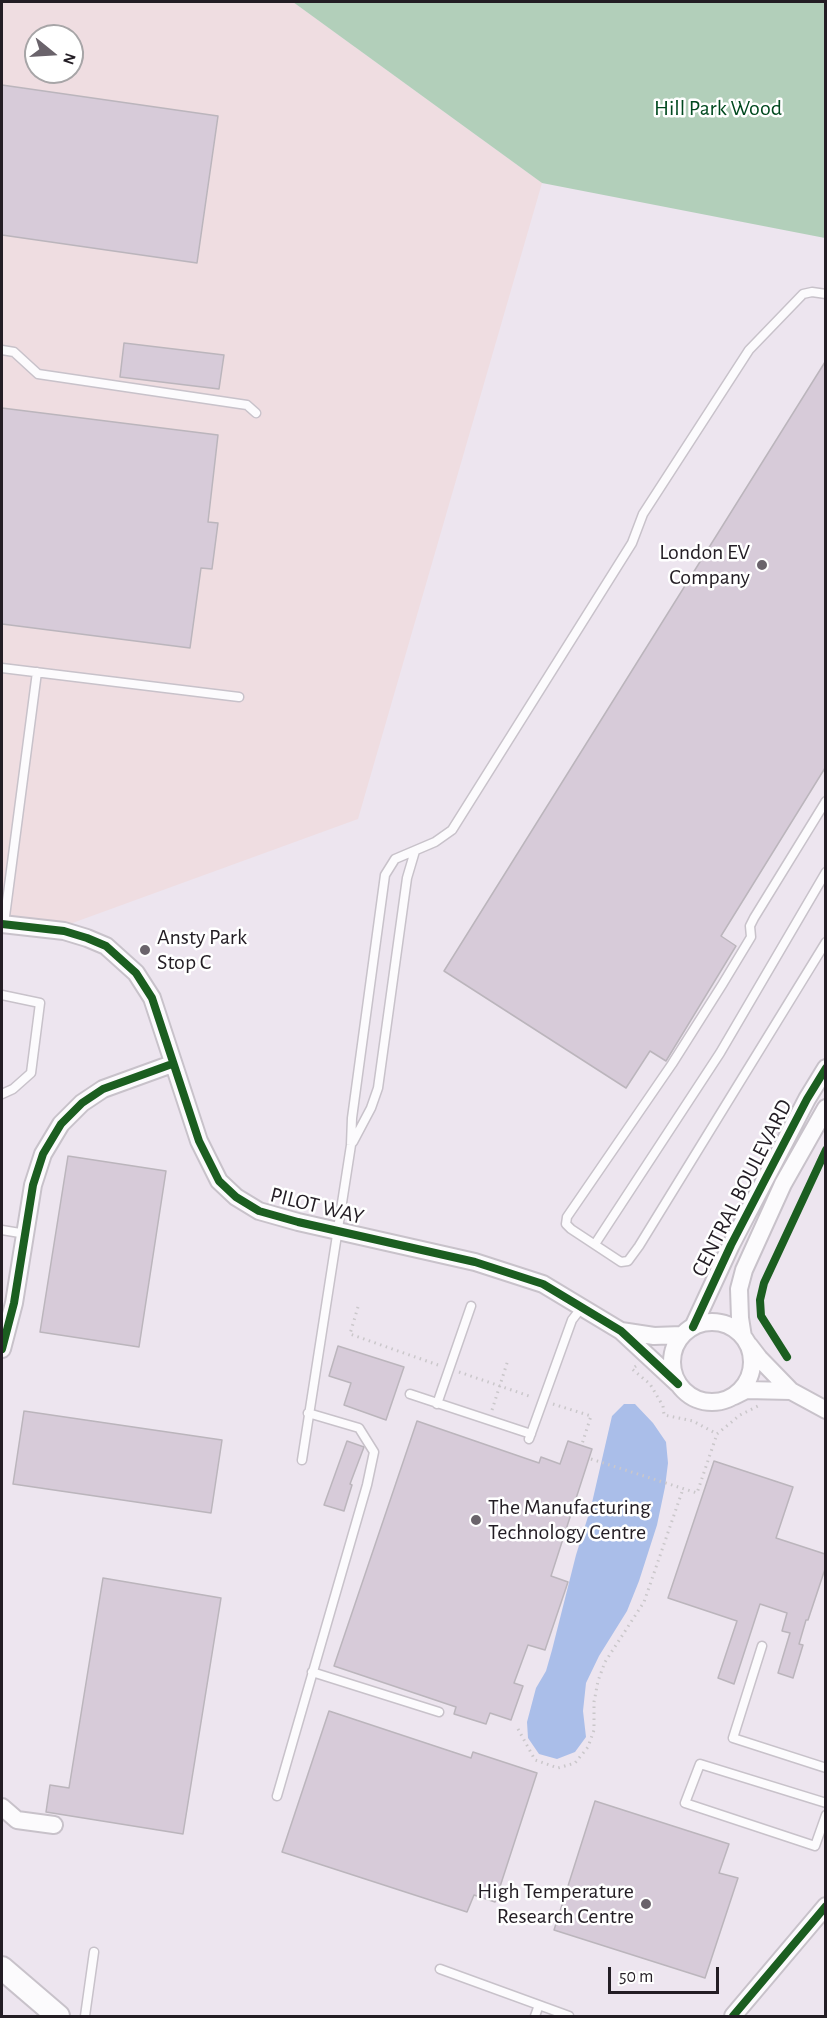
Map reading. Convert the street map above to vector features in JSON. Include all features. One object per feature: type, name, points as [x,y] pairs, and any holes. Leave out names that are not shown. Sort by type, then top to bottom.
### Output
[{"type":"street","name":"PILOT WAY","points":[[3,924],[79,935],[106,946],[136,973],[152,998],[172,1064],[200,1142],[219,1181],[236,1197],[259,1211],[475,1262],[543,1284],[621,1331],[678,1384]]},
{"type":"street","points":[[2,1349],[14,1304],[33,1185],[43,1154],[61,1124],[82,1103],[103,1089],[172,1064]]},
{"type":"street","name":"CENTRAL BOULEVARD","points":[[688,1331],[825,1068]]},
{"type":"street","name":"CENTRAL BOULEVARD","points":[[745,1339],[740,1318],[739,1289],[744,1270],[783,1184],[825,1108]]},
{"type":"street","points":[[791,1390],[746,1390],[718,1402],[706,1402],[695,1398],[678,1384],[673,1372],[672,1360],[675,1347],[688,1331],[704,1323],[716,1322],[728,1325],[745,1339],[759,1358],[791,1390],[825,1410]]},
{"type":"street","name":"PILOT WAY","points":[[621,1331],[654,1336],[688,1331]]},
{"type":"street","points":[[730,1398],[748,1381],[752,1369],[752,1355],[745,1339]]},
{"type":"street","points":[[2,1807],[17,1820],[54,1825]]},
{"type":"street","points":[[733,2016],[825,1905]]},
{"type":"street","points":[[2,1968],[58,2016]]},
{"type":"lane","points":[[302,1460],[351,1145],[352,1118],[385,875],[395,859],[435,842],[452,830],[632,543],[643,514],[749,350],[803,294],[812,292],[825,294]]},
{"type":"lane","points":[[2,350],[14,352],[38,374],[247,405],[256,413]]},
{"type":"lane","points":[[2,668],[239,697]]},
{"type":"lane","points":[[3,924],[37,672]]},
{"type":"lane","points":[[825,801],[754,918],[750,926],[751,937],[722,985],[672,1064],[567,1217],[566,1224],[571,1229],[621,1262],[628,1261],[825,942]]},
{"type":"lane","points":[[351,1145],[371,1108],[378,1088],[407,878],[415,851]]},
{"type":"lane","points":[[595,1244],[720,1053],[825,872]]},
{"type":"lane","points":[[2,995],[40,1003],[31,1073],[13,1089],[2,1094]]},
{"type":"lane","points":[[2,1230],[26,1234]]},
{"type":"lane","points":[[437,1404],[471,1306]]},
{"type":"lane","points":[[410,1394],[488,1420],[530,1437],[572,1320],[582,1308]]},
{"type":"lane","points":[[277,1796],[367,1485],[374,1452],[359,1428],[308,1413]]},
{"type":"lane","points":[[762,1646],[733,1738],[825,1768]]},
{"type":"lane","points":[[312,1672],[439,1712]]},
{"type":"lane","points":[[825,1803],[700,1764],[685,1803],[815,1846],[825,1815]]},
{"type":"lane","points":[[85,2016],[94,1952]]},
{"type":"lane","points":[[440,1969],[569,2016]]},
{"type":"lane","points":[[535,2016],[538,2005]]},
{"type":"path","points":[[358,1307],[350,1334],[591,1416],[582,1444]]},
{"type":"path","points":[[488,1420],[508,1360]]},
{"type":"path","points":[[640,1363],[632,1369],[650,1384],[663,1406],[664,1415],[693,1421],[717,1434]]},
{"type":"path","points":[[591,1459],[697,1493],[717,1434],[740,1415],[763,1404]]},
{"type":"path","points":[[518,1729],[535,1760],[558,1768],[575,1763],[588,1747],[594,1730],[594,1702],[598,1681],[606,1662],[644,1602],[683,1489]]},
{"type":"shaded area","points":[[2,2],[293,2],[542,183],[358,819],[45,933],[2,931]]},
{"type":"green space","name":"Hill Park Wood","points":[[293,2],[825,2],[825,238],[542,183]]},
{"type":"water","points":[[624,1404],[635,1404],[653,1423],[666,1442],[668,1463],[665,1487],[657,1525],[627,1611],[599,1656],[586,1683],[583,1711],[586,1737],[575,1752],[557,1759],[539,1754],[528,1738],[527,1722],[536,1688],[546,1671],[552,1650],[576,1555],[591,1507],[612,1416]]},
{"type":"building","points":[[2,85],[218,116],[197,263],[2,235]]},
{"type":"building","points":[[124,343],[224,355],[219,389],[120,377]]},
{"type":"building","name":"London EV Company","points":[[825,362],[825,768],[721,936],[736,946],[666,1061],[650,1051],[626,1088],[444,971]]},
{"type":"building","points":[[2,408],[218,435],[208,522],[218,523],[212,569],[201,568],[190,648],[2,624]]},
{"type":"building","points":[[68,1156],[166,1171],[139,1347],[40,1332]]},
{"type":"building","points":[[338,1346],[404,1367],[386,1420],[344,1405],[351,1383],[329,1376]]},
{"type":"building","points":[[24,1411],[222,1440],[211,1513],[13,1484]]},
{"type":"building","name":"The Manufacturing Technology Centre","points":[[417,1421],[539,1463],[541,1457],[560,1464],[568,1441],[592,1449],[551,1576],[568,1582],[545,1650],[528,1645],[514,1683],[523,1686],[511,1720],[490,1713],[486,1724],[454,1714],[456,1707],[334,1666]]},
{"type":"building","points":[[347,1441],[364,1447],[350,1484],[352,1485],[344,1511],[324,1505]]},
{"type":"building","points":[[714,1461],[793,1487],[776,1538],[825,1554],[825,1569],[808,1620],[806,1620],[799,1644],[803,1645],[793,1678],[778,1673],[790,1633],[782,1631],[787,1613],[760,1604],[734,1684],[718,1678],[737,1621],[668,1598]]},
{"type":"building","points":[[103,1578],[221,1598],[183,1834],[46,1812],[50,1785],[69,1788]]},
{"type":"building","points":[[329,1711],[471,1758],[473,1752],[537,1773],[495,1902],[474,1895],[467,1912],[282,1852]]},
{"type":"building","name":"High Temperature Research Centre","points":[[595,1801],[729,1844],[719,1873],[738,1878],[705,1978],[554,1930]]},
{"type":"cycle path","points":[[2,924],[64,931],[87,938],[106,946],[136,973],[152,998],[199,1141],[219,1181],[236,1197],[259,1211],[475,1262],[543,1284],[621,1331],[678,1384]]},
{"type":"cycle path","points":[[2,1349],[14,1303],[33,1185],[43,1154],[61,1124],[82,1103],[103,1089],[172,1064]]},
{"type":"cycle path","points":[[693,1327],[731,1245],[807,1099],[826,1068]]},
{"type":"cycle path","points":[[787,1357],[761,1316],[760,1300],[764,1283],[826,1150]]},
{"type":"cycle path","points":[[733,2016],[826,1906]]},
{"type":"place","name":"London EV Company","points":[[762,565]]},
{"type":"place","name":"Ansty Park Stop C","points":[[145,950]]},
{"type":"place","name":"The Manufacturing Technology Centre","points":[[476,1520]]},
{"type":"place","name":"High Temperature Research Centre","points":[[646,1904]]}]
